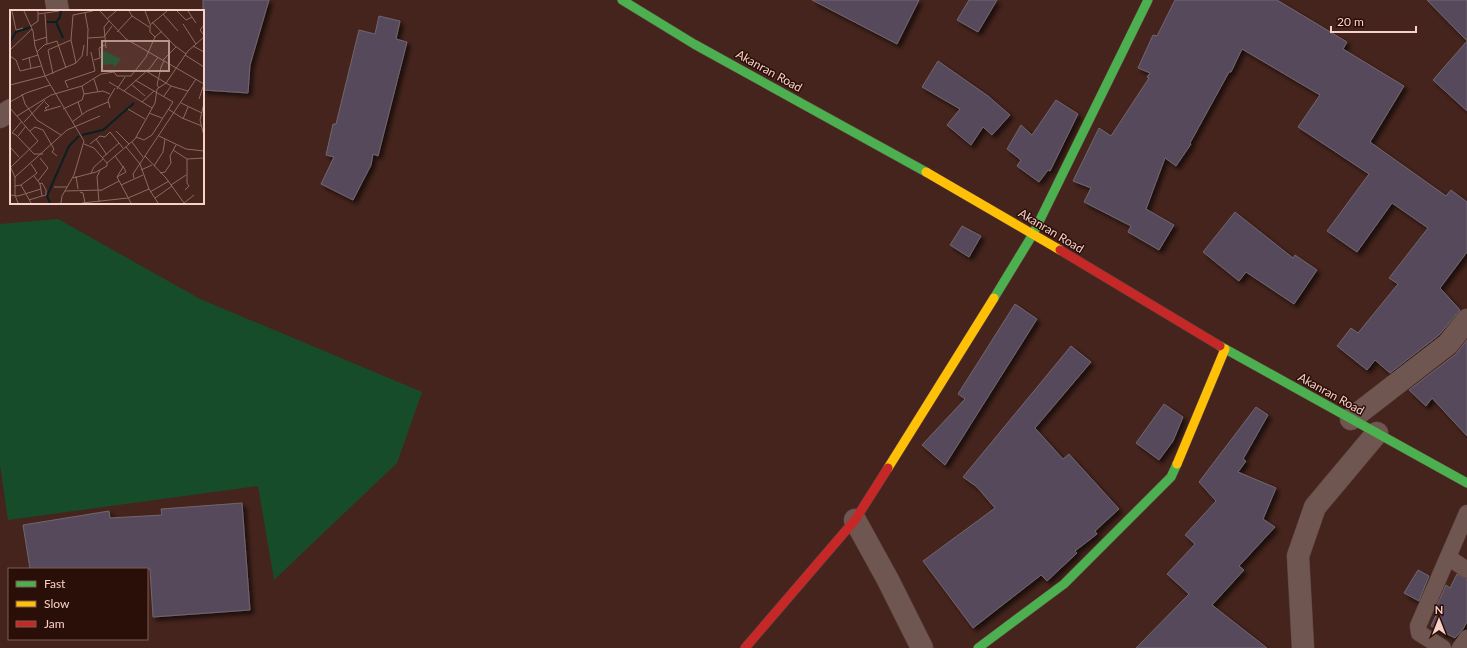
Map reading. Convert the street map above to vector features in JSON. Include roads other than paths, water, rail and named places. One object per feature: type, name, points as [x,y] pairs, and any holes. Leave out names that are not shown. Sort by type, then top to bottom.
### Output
[{"type":"street","points":[[56,0],[58,10]]},
{"type":"street","name":"Akanran Road","points":[[622,0],[694,44],[916,166],[1033,234],[1224,349],[1467,484]]},
{"type":"street","points":[[745,648],[855,520],[966,345],[1033,234],[1148,0]]},
{"type":"street","points":[[0,117],[10,111]]},
{"type":"street","points":[[1351,419],[1448,344],[1467,320]]},
{"type":"street","points":[[978,648],[1064,584],[1171,477],[1224,349]]},
{"type":"street","points":[[1303,648],[1298,556],[1315,507],[1377,434]]},
{"type":"street","points":[[855,520],[888,580],[922,648]]},
{"type":"lane","points":[[1443,648],[1419,633],[1418,626],[1467,513]]},
{"type":"lane","points":[[1448,557],[1467,570]]},
{"type":"lane","points":[[1460,648],[1467,638]]}]
